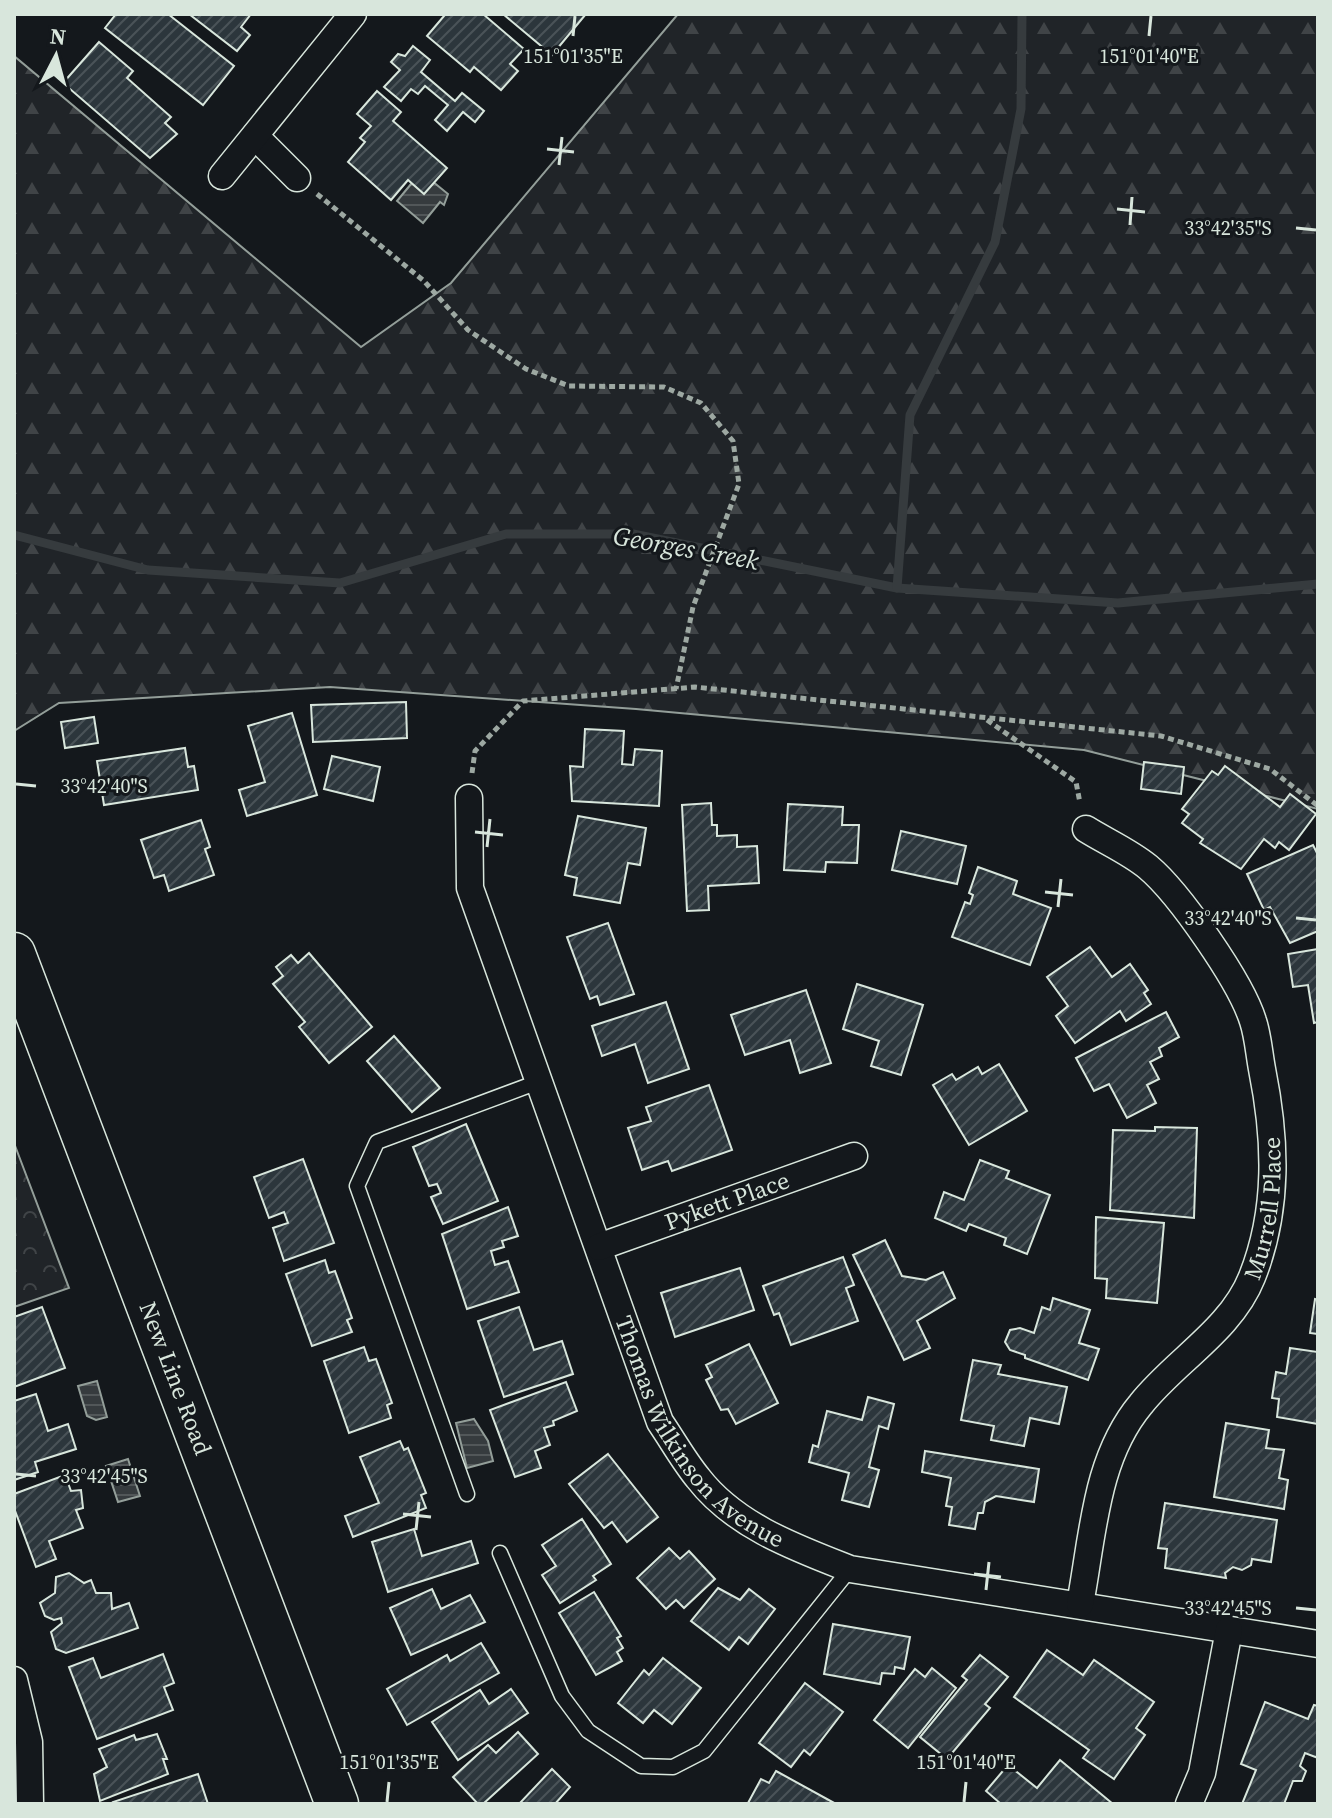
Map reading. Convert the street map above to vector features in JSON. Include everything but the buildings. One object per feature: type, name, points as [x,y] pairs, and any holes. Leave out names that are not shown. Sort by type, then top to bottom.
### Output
[{"type":"main road","name":"New Line Road","points":[[14,954],[337,1804]]},
{"type":"street","points":[[222,176],[353,14]]},
{"type":"street","points":[[255,136],[297,178]]},
{"type":"street","name":"Thomas Wilkinson Avenue","points":[[469,798],[470,888],[660,1422],[699,1480],[739,1516],[792,1547],[850,1569],[1318,1644]]},
{"type":"street","name":"Murrell Place","points":[[1080,1604],[1104,1471],[1115,1442],[1141,1403],[1225,1319],[1251,1279],[1267,1224],[1275,1173],[1270,1108],[1253,1020],[1203,932],[1148,867],[1086,829]]},
{"type":"street","name":"Pykett Place","points":[[599,1247],[854,1156]]},
{"type":"street","points":[[1189,1804],[1202,1773],[1229,1630]]},
{"type":"street","points":[[14,1680],[29,1742],[30,1804]]},
{"type":"lane","points":[[467,1494],[357,1186],[377,1142],[538,1082]]},
{"type":"lane","points":[[500,1553],[562,1696],[588,1731],[641,1766],[673,1767],[704,1751],[850,1569]]},
{"type":"path","points":[[297,178],[424,281],[468,330],[526,369],[569,386],[664,387],[701,403],[733,441],[739,484],[693,607],[676,689]]},
{"type":"path","points":[[469,798],[475,751],[523,701],[695,687],[1161,736],[1270,769],[1318,806]]},
{"type":"path","points":[[986,719],[1076,782],[1086,829]]},
{"type":"green space","points":[[678,14],[1318,14],[1318,809],[1084,750],[636,709],[330,687],[59,703],[14,731],[14,56],[361,347],[451,283]]},
{"type":"green space","points":[[14,1143],[69,1288],[14,1307]]},
{"type":"shaded area","points":[[421,172],[448,194],[444,205],[440,202],[423,223],[397,201]]},
{"type":"shaded area","points":[[97,1381],[107,1417],[96,1420],[87,1416],[78,1386]]},
{"type":"shaded area","points":[[474,1419],[488,1441],[493,1461],[467,1468],[456,1423]]},
{"type":"shaded area","points":[[128,1459],[140,1496],[118,1502],[106,1466]]},
{"type":"waterway","points":[[897,588],[910,415],[995,242],[1021,109],[1022,14]]},
{"type":"waterway","name":"Georges Creek","points":[[14,535],[148,570],[340,583],[506,534],[633,534],[897,588],[1118,603],[1318,584]]}]
